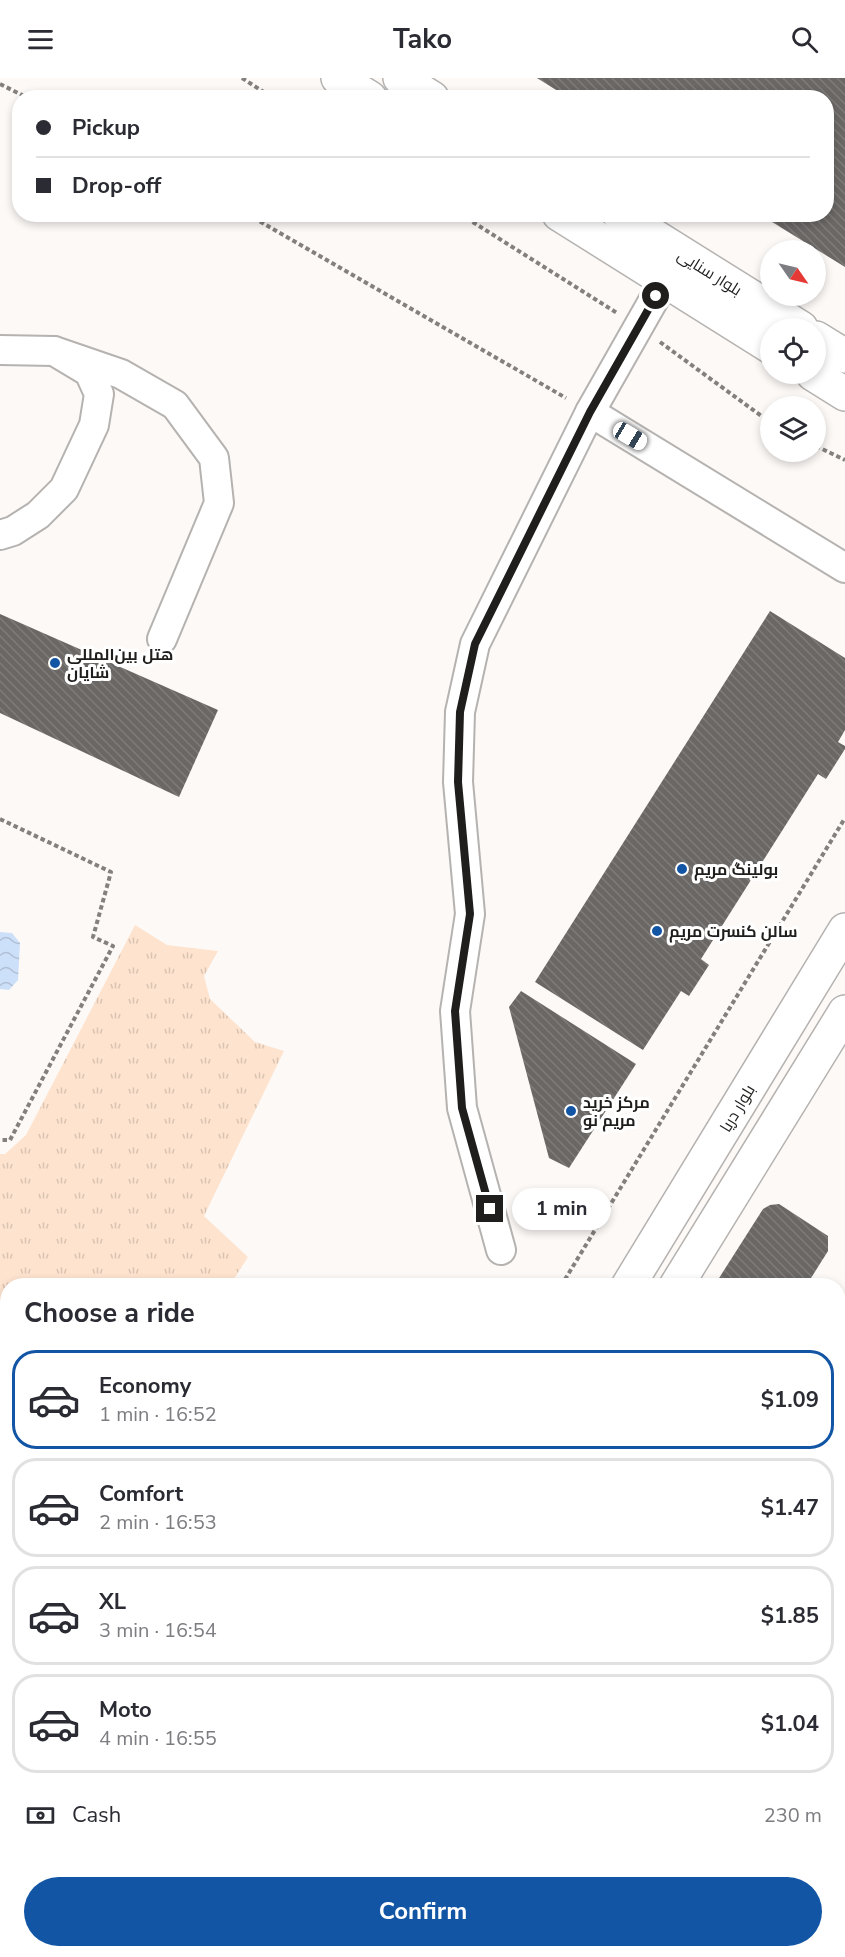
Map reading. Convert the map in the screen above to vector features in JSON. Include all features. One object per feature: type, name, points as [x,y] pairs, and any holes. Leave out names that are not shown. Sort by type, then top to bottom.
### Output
[{"type":"main road","points":[[338,78],[357,90]]},
{"type":"main road","points":[[400,78],[419,90]]},
{"type":"main road","name":"بلوار سنایی","points":[[572,222],[760,340]]},
{"type":"main road","name":"بلوار سنایی","points":[[632,222],[785,318]]},
{"type":"main road","points":[[826,344],[845,356]]},
{"type":"main road","points":[[826,382],[845,394]]},
{"type":"main road","name":"بلوار دریا","points":[[633,1278],[845,930]]},
{"type":"main road","points":[[681,1278],[845,1012]]},
{"type":"main road","points":[[737,1108],[772,1130]]},
{"type":"street","points":[[501,1250],[462,1108],[455,1011],[470,914],[458,782],[460,712],[475,644],[590,412],[665,280]]},
{"type":"street","points":[[0,351],[54,351],[121,374],[175,405],[214,458],[219,503],[162,639]]},
{"type":"street","points":[[0,535],[13,531],[38,515],[64,489],[94,424],[99,394],[88,372],[54,351]]},
{"type":"street","points":[[590,412],[845,568]]},
{"type":"path","points":[[242,78],[261,90]]},
{"type":"path","points":[[261,222],[590,412]]},
{"type":"path","points":[[826,451],[845,460]]},
{"type":"path","points":[[566,1278],[845,818]]},
{"type":"path","points":[[0,819],[111,872],[93,937],[113,946],[10,1140],[0,1140]]},
{"type":"green space","points":[[135,925],[167,945],[218,951],[204,976],[210,999],[255,1042],[284,1051],[204,1216],[248,1257],[234,1278],[0,1278],[0,1154],[5,1154],[26,1135]]},
{"type":"water","points":[[0,932],[12,933],[20,943],[18,980],[9,990],[0,989]]},
{"type":"building","points":[[537,78],[845,78],[845,267],[826,255],[826,240],[801,240],[772,222],[834,222],[834,90],[556,90]]},
{"type":"building","name":"بولینگ مریم","points":[[770,611],[845,658],[845,730],[838,742],[845,746],[845,749],[826,779],[818,774],[701,959],[709,965],[689,996],[681,991],[643,1050],[535,982]]},
{"type":"building","name":"هتل بین‌المللی شایان","points":[[0,614],[218,710],[179,797],[0,713]]},
{"type":"building","name":"مرکز خرید مریم نو","points":[[521,991],[636,1064],[569,1168],[549,1158],[509,1007]]},
{"type":"building","points":[[779,1204],[828,1236],[828,1251],[811,1278],[719,1278],[763,1209]]},
{"type":"place","name":"هتل بین‌المللی شایان","points":[[55,663]]},
{"type":"place","name":"بولینگ مریم","points":[[682,869]]},
{"type":"place","name":"سالن کنسرت مریم","points":[[657,931]]},
{"type":"place","name":"مرکز خرید مریم نو","points":[[571,1111]]},
{"type":"route","points":[[490,1209],[462,1108],[455,1011],[470,914],[458,782],[460,712],[475,644],[590,412],[656,296]]}]
